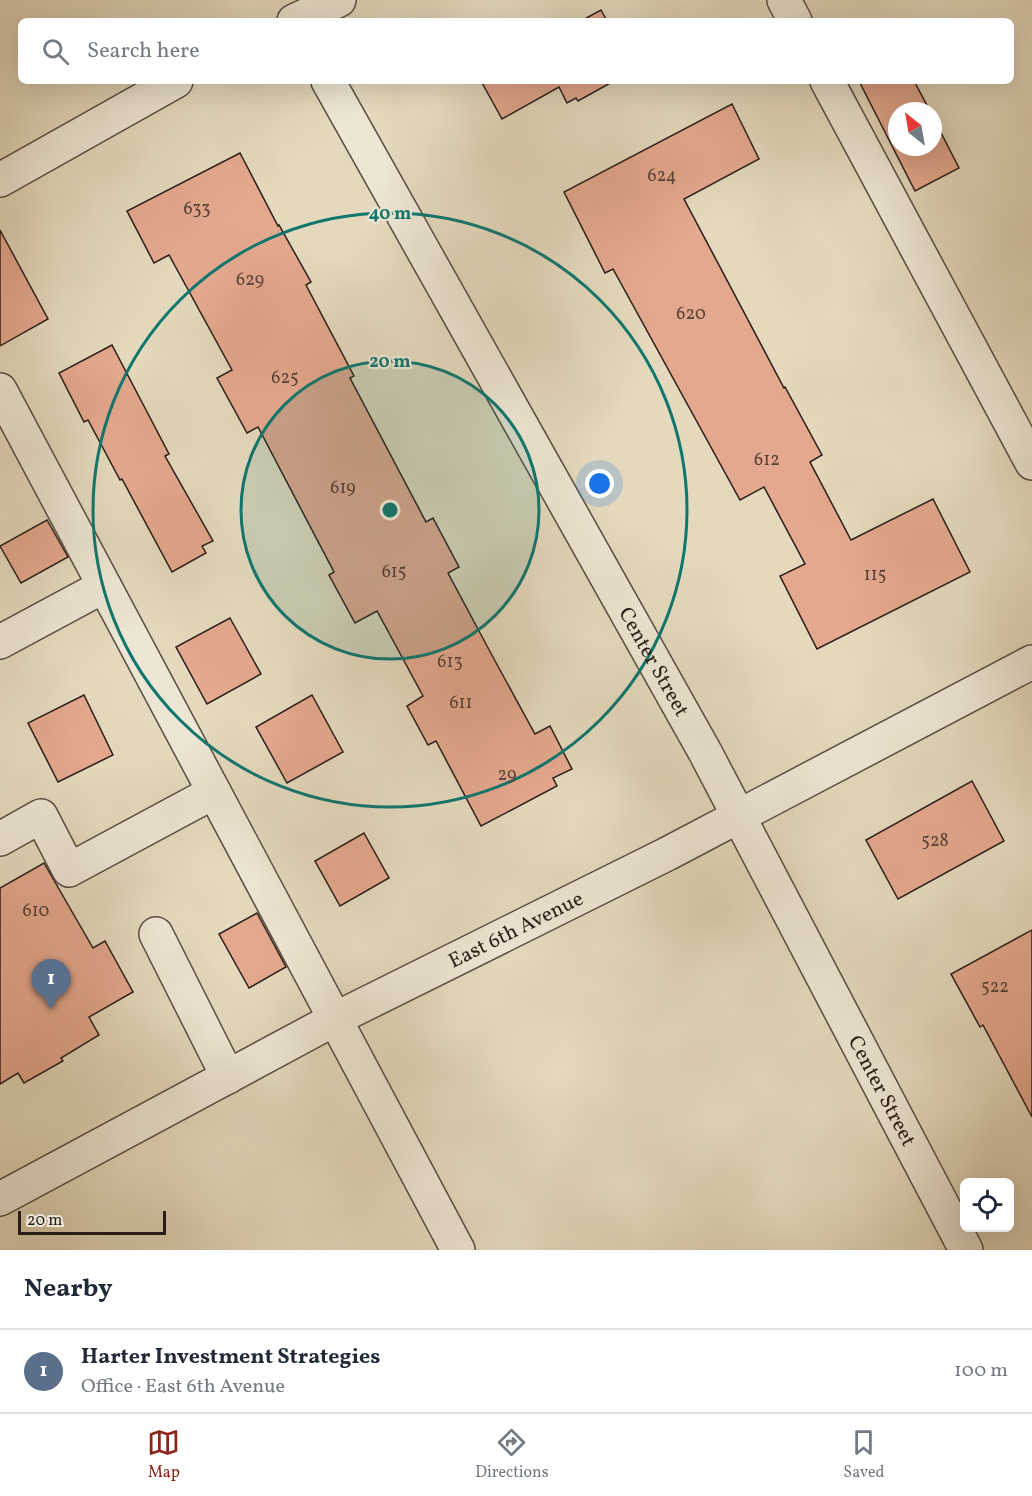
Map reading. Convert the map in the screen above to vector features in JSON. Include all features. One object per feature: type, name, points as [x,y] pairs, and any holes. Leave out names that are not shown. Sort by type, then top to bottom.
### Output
[{"type":"street","points":[[284,0],[293,18]]},
{"type":"street","points":[[300,18],[339,0]]},
{"type":"street","points":[[784,0],[793,18]]},
{"type":"street","points":[[0,180],[171,84]]},
{"type":"street","name":"Center Street","points":[[330,84],[693,732],[966,1250]]},
{"type":"street","points":[[829,84],[1032,463]]},
{"type":"street","points":[[0,390],[458,1250]]},
{"type":"street","points":[[0,642],[104,586]]},
{"type":"street","name":"East 6th Avenue","points":[[0,1199],[335,1019],[657,859],[1032,662]]},
{"type":"street","points":[[0,839],[41,816],[69,870],[214,792]]},
{"type":"street","points":[[156,934],[228,1077]]},
{"type":"building","points":[[601,10],[605,18],[586,18]]},
{"type":"building","points":[[483,84],[609,84],[578,101],[576,98],[567,103],[559,87],[502,119]]},
{"type":"building","points":[[861,84],[916,84],[925,102],[888,102],[888,138]]},
{"type":"building","points":[[732,104],[759,159],[684,199],[822,455],[810,462],[851,540],[933,499],[970,572],[817,649],[780,576],[805,564],[764,487],[740,500],[613,269],[605,273],[564,192]]},
{"type":"building","points":[[942,135],[959,168],[915,191],[897,156],[942,156]]},
{"type":"building","points":[[240,153],[278,226],[311,282],[306,285],[354,376],[350,378],[426,522],[433,518],[459,567],[448,573],[494,659],[535,734],[550,726],[572,769],[553,778],[557,786],[481,826],[436,741],[428,745],[407,706],[423,696],[377,611],[355,623],[329,575],[334,572],[258,427],[247,433],[217,378],[232,370],[169,255],[154,263],[127,211]]},
{"type":"building","points":[[0,230],[48,319],[0,346]]},
{"type":"building","points":[[112,345],[169,454],[165,456],[213,541],[202,546],[206,553],[172,572],[88,420],[84,422],[59,373]]},
{"type":"building","points":[[47,520],[68,557],[21,583],[0,546]]},
{"type":"building","points":[[230,618],[261,674],[207,704],[176,647]]},
{"type":"building","points":[[84,695],[113,755],[58,782],[28,723]]},
{"type":"building","points":[[312,695],[343,752],[287,783],[256,727]]},
{"type":"building","points":[[972,781],[1004,841],[898,899],[866,840]]},
{"type":"building","points":[[364,833],[389,878],[340,906],[315,861]]},
{"type":"building","points":[[44,863],[93,948],[105,941],[133,992],[89,1017],[99,1035],[61,1058],[63,1061],[24,1083],[18,1073],[0,1084],[0,888]]},
{"type":"building","points":[[257,913],[286,967],[249,988],[219,934]]},
{"type":"building","points":[[1032,930],[1032,1117],[983,1025],[980,1027],[951,974]]},
{"type":"place","name":"Harter Investment Strategies","points":[[51,1009]]}]
